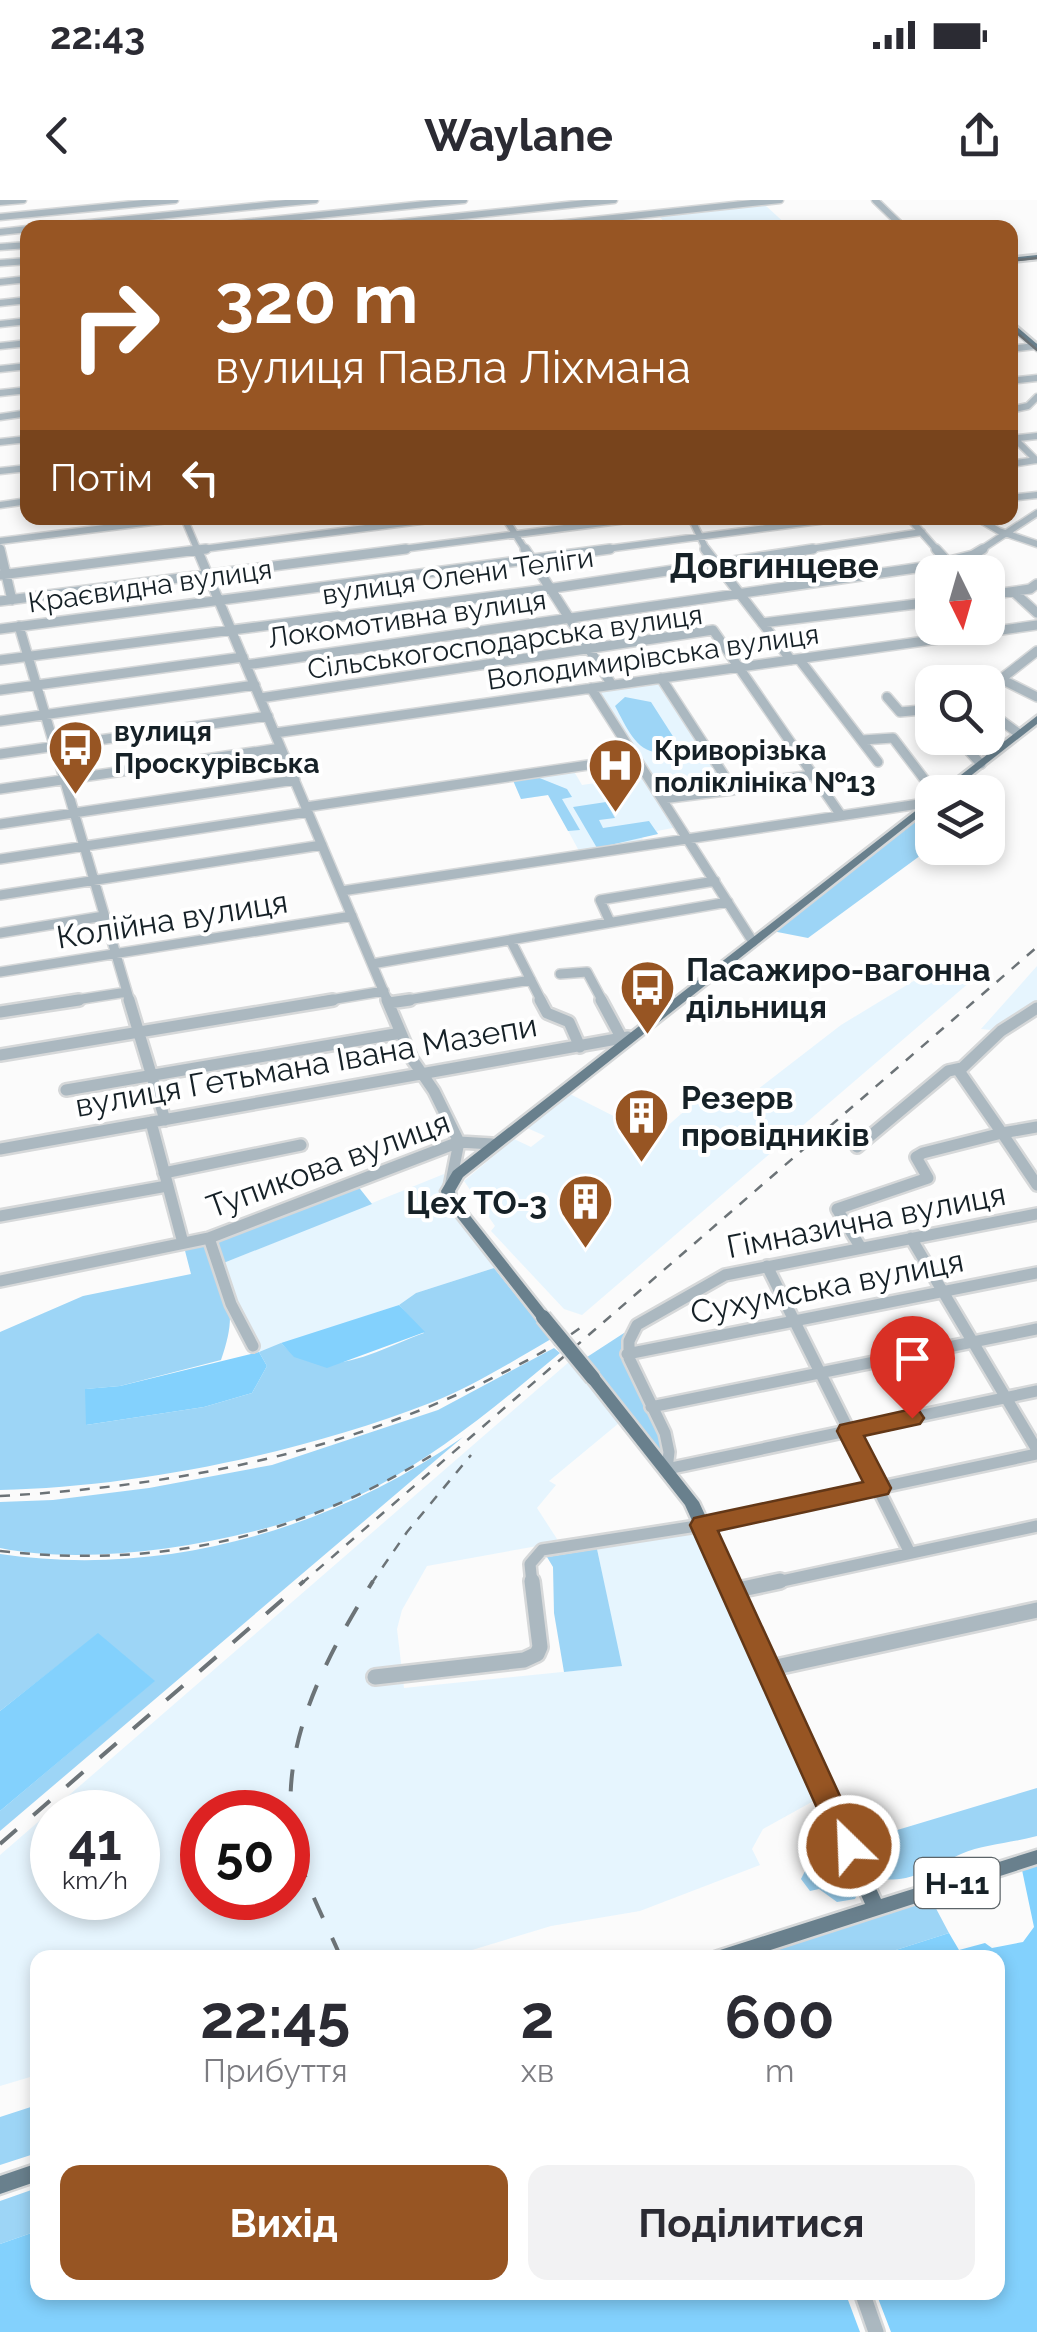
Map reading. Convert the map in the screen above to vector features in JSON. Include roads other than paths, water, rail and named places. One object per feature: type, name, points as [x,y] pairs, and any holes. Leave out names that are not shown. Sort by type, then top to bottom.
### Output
[{"type":"main road","points":[[966,775],[1037,719]]},
{"type":"main road","name":"вулиця Гетьмана Івана Мазепи","points":[[450,1187],[458,1174],[492,1144],[915,815]]},
{"type":"main road","points":[[450,1187],[450,1199],[667,1469],[703,1525],[876,1908]]},
{"type":"main road","name":"Н-11","points":[[753,1950],[1037,1857]]},
{"type":"main road","points":[[4,2183],[30,2175]]},
{"type":"street","points":[[0,202],[23,200]]},
{"type":"street","points":[[62,200],[70,220]]},
{"type":"street","points":[[0,217],[175,200]]},
{"type":"street","points":[[120,220],[264,202],[315,200]]},
{"type":"street","points":[[266,220],[465,200],[480,220]]},
{"type":"street","points":[[421,220],[614,200]]},
{"type":"street","points":[[637,200],[650,214]]},
{"type":"street","points":[[592,220],[780,200]]},
{"type":"street","points":[[874,200],[895,220]]},
{"type":"street","points":[[264,202],[275,219]]},
{"type":"street","points":[[637,215],[642,220]]},
{"type":"street","name":"Локомотивна вулиця","points":[[972,555],[1037,513]]},
{"type":"street","points":[[0,541],[128,525]]},
{"type":"street","points":[[187,525],[389,1004],[422,1076],[434,1091],[459,1142],[450,1187]]},
{"type":"street","points":[[3,574],[390,525]]},
{"type":"street","points":[[510,525],[612,685]]},
{"type":"street","points":[[0,602],[587,525]]},
{"type":"street","points":[[694,525],[739,593],[878,762]]},
{"type":"street","name":"Краєвидна вулиця","points":[[0,629],[786,525]]},
{"type":"street","points":[[916,525],[942,555]]},
{"type":"street","points":[[991,525],[1037,544]]},
{"type":"street","name":"вулиця Олени Теліги","points":[[0,660],[551,588],[922,532]]},
{"type":"street","points":[[0,549],[12,600]]},
{"type":"street","name":"Локомотивна вулиця","points":[[0,690],[244,661],[915,567]]},
{"type":"street","points":[[1005,593],[1037,584]]},
{"type":"street","points":[[1014,592],[1037,613]]},
{"type":"street","points":[[762,622],[915,604]]},
{"type":"street","name":"Володимирівська вулиця","points":[[275,733],[1037,625]]},
{"type":"street","name":"Тупикова вулиця","points":[[19,626],[151,1075],[165,1179],[182,1243]]},
{"type":"street","name":"Сільськогосподарська вулиця","points":[[260,698],[713,630],[740,667]]},
{"type":"street","points":[[1037,651],[1001,679],[1037,697]]},
{"type":"street","points":[[740,667],[740,673],[840,814]]},
{"type":"street","points":[[660,678],[733,790],[662,799]]},
{"type":"street","points":[[0,721],[255,685]]},
{"type":"street","points":[[591,688],[753,942]]},
{"type":"street","points":[[887,697],[900,712],[915,711]]},
{"type":"street","points":[[0,754],[268,716]]},
{"type":"street","points":[[1005,724],[1018,733]]},
{"type":"street","points":[[862,740],[893,738],[921,775]]},
{"type":"street","points":[[0,789],[281,748]]},
{"type":"street","points":[[973,755],[981,764]]},
{"type":"street","points":[[0,859],[636,758]]},
{"type":"street","points":[[731,786],[812,775]]},
{"type":"street","points":[[0,824],[294,780]]},
{"type":"street","points":[[342,892],[915,804]]},
{"type":"street","points":[[0,895],[322,845]]},
{"type":"street","points":[[610,922],[600,900],[715,881]]},
{"type":"street","points":[[372,964],[728,902]]},
{"type":"street","points":[[0,932],[104,916]]},
{"type":"street","name":"Колійна вулиця","points":[[0,972],[352,916]]},
{"type":"street","points":[[511,941],[547,1013],[569,1022],[580,1047]]},
{"type":"street","name":"вулиця Гетьмана Івана Мазепи","points":[[0,1150],[625,1038],[587,972],[560,974]]},
{"type":"street","points":[[389,1004],[531,980]]},
{"type":"street","points":[[0,1055],[384,990]]},
{"type":"street","points":[[0,1012],[126,992]]},
{"type":"street","points":[[1037,1008],[1002,1031],[962,1068],[960,1075],[1037,1185]]},
{"type":"street","points":[[66,1090],[402,1033]]},
{"type":"street","points":[[857,1147],[939,1078],[953,1068],[962,1068]]},
{"type":"street","points":[[861,1248],[836,1209],[928,1178],[918,1155],[1037,1127]]},
{"type":"street","name":"Тупикова вулиця","points":[[0,1281],[208,1238],[459,1142],[492,1144]]},
{"type":"street","points":[[0,1216],[301,1145]]},
{"type":"street","name":"Гімназична вулиця","points":[[627,1354],[628,1335],[663,1308],[711,1280],[1037,1214]]},
{"type":"street","points":[[208,1238],[226,1291],[252,1346]]},
{"type":"street","points":[[375,1677],[532,1658],[540,1647],[530,1564],[536,1553],[703,1525],[1037,1452],[910,1238]]},
{"type":"street","points":[[767,1266],[910,1553]]},
{"type":"street","name":"Сухумська вулиця","points":[[627,1354],[1037,1272]]},
{"type":"street","points":[[651,1408],[1037,1329]]},
{"type":"street","points":[[627,1354],[670,1446],[667,1469],[1037,1392]]},
{"type":"street","points":[[733,1591],[1037,1526]]},
{"type":"street","points":[[767,1669],[1037,1610]]},
{"type":"street","points":[[865,2300],[876,2332]]},
{"type":"tram line","points":[[1018,260],[1037,258]]},
{"type":"tram line","points":[[1018,334],[1037,350]]},
{"type":"railway","points":[[301,1584],[1037,947]]},
{"type":"railway","points":[[0,1496],[183,1476],[303,1450],[419,1411],[476,1386],[583,1326]]},
{"type":"railway","points":[[0,1551],[118,1555],[228,1540],[334,1505],[439,1451]]},
{"type":"railway","points":[[373,1582],[407,1532],[471,1455]]},
{"type":"railway","points":[[0,1844],[304,1581]]},
{"type":"railway","points":[[337,1950],[309,1887],[295,1843],[292,1774],[298,1739],[322,1673],[373,1582]]},
{"type":"place","name":"вулиця Проскурівська","points":[[75,796]]},
{"type":"place","name":"Криворізька поліклініка №13","points":[[615,815]]},
{"type":"place","name":"Пасажиро-вагонна дільниця","points":[[647,1036]]},
{"type":"place","name":"Резерв провідників","points":[[642,1164]]},
{"type":"place","name":"Цех ТО-3","points":[[586,1251]]},
{"type":"district","name":"Довгинцеве","points":[[774,565]]}]
